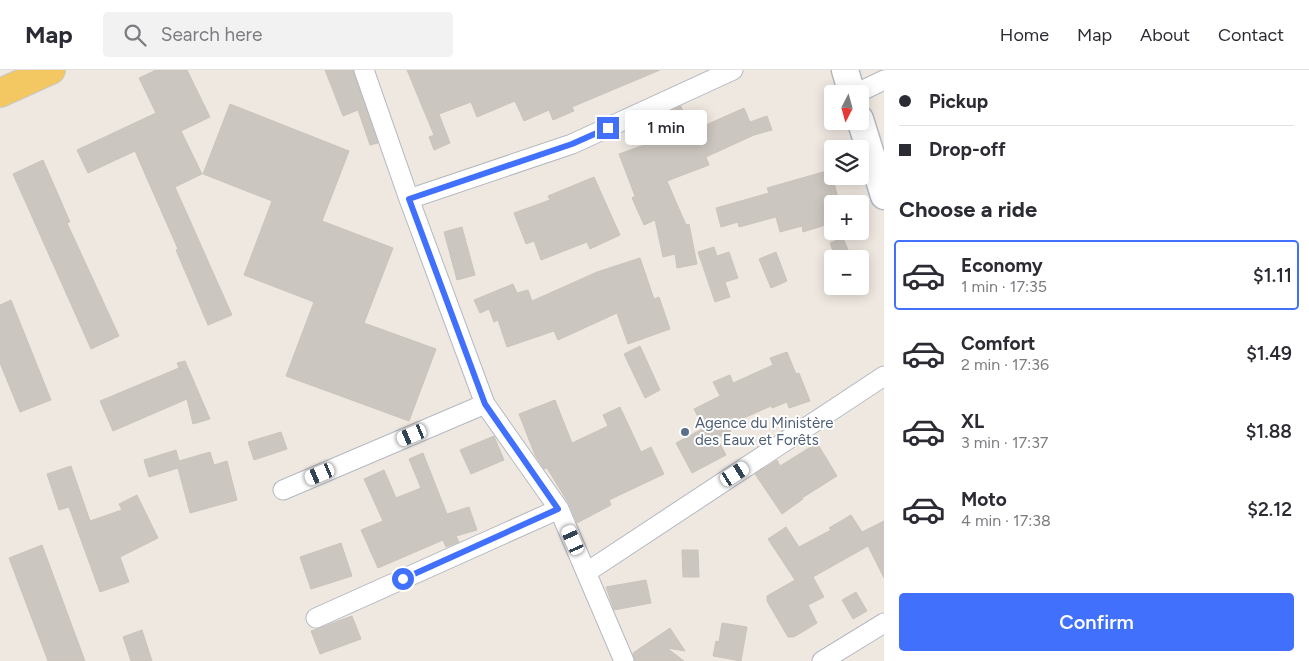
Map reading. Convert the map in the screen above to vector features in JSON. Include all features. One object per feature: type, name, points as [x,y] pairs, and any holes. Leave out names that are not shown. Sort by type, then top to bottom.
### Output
[{"type":"main road","points":[[0,93],[51,70]]},
{"type":"main road","points":[[845,70],[850,85]]},
{"type":"main road","points":[[863,130],[884,196]]},
{"type":"street","points":[[364,70],[409,199],[485,404],[558,509],[587,572],[624,661]]},
{"type":"street","points":[[409,199],[572,144],[734,70]]},
{"type":"street","points":[[869,87],[884,80]]},
{"type":"street","points":[[587,572],[884,376]]},
{"type":"street","points":[[283,490],[485,404]]},
{"type":"street","points":[[316,618],[558,509]]},
{"type":"street","points":[[822,661],[884,622]]},
{"type":"building","points":[[156,70],[187,70],[210,117],[181,131],[202,174],[175,187],[232,315],[208,325],[176,250],[178,249],[135,151],[88,173],[77,150],[156,113],[139,78]]},
{"type":"building","points":[[325,70],[353,70],[378,143],[370,145],[358,110],[343,116]]},
{"type":"building","points":[[407,70],[660,70],[572,107],[574,111],[553,120],[549,110],[524,121],[515,101],[477,117],[471,102],[439,114],[450,143],[434,150],[429,137],[434,135]]},
{"type":"building","points":[[230,104],[349,151],[322,221],[393,248],[364,323],[436,349],[409,421],[286,376],[314,302],[244,275],[272,201],[203,174]]},
{"type":"building","points":[[681,106],[690,132],[744,108],[750,122],[767,116],[772,130],[754,135],[706,157],[709,165],[667,181],[686,225],[689,224],[697,264],[677,268],[675,254],[663,257],[655,220],[644,225],[632,198],[635,196],[619,154],[675,134],[668,112]]},
{"type":"building","points":[[43,160],[70,222],[67,223],[119,336],[91,349],[13,174]]},
{"type":"building","points":[[824,172],[824,185],[834,185],[837,195],[824,195],[824,225],[803,232],[802,226],[780,232],[776,217],[739,227],[738,222],[721,227],[716,208],[769,193],[767,188]]},
{"type":"building","points":[[594,177],[620,235],[590,249],[587,242],[541,260],[534,241],[526,244],[514,213],[550,200],[548,196]]},
{"type":"building","points":[[462,227],[475,275],[457,280],[444,232]]},
{"type":"building","points":[[844,240],[848,250],[833,250],[830,243]]},
{"type":"building","points":[[714,247],[717,256],[729,252],[738,278],[725,282],[730,297],[715,302],[698,252]]},
{"type":"building","points":[[776,252],[787,281],[771,288],[759,259]]},
{"type":"building","points":[[640,258],[654,299],[659,297],[670,329],[628,344],[617,313],[558,340],[554,331],[507,347],[498,320],[494,322],[489,309],[480,313],[474,300],[513,284],[517,293],[528,290],[532,301],[597,272]]},
{"type":"building","points":[[11,300],[51,400],[20,412],[0,363],[0,305]]},
{"type":"building","points":[[640,346],[660,390],[645,398],[624,354]]},
{"type":"building","points":[[787,352],[796,374],[799,373],[810,401],[789,408],[787,402],[772,408],[771,406],[728,425],[731,431],[717,438],[726,455],[692,473],[676,443],[704,428],[694,409],[720,396],[713,382],[730,375],[733,383],[773,365],[770,358]]},
{"type":"building","points":[[185,361],[210,419],[193,424],[187,399],[113,431],[100,401],[179,368],[177,363]]},
{"type":"building","points":[[555,400],[572,443],[608,426],[603,415],[620,407],[641,452],[651,447],[664,474],[609,500],[611,505],[577,523],[569,504],[547,468],[544,469],[535,455],[519,414]]},
{"type":"building","points":[[281,432],[287,449],[254,460],[248,442]]},
{"type":"building","points":[[494,436],[504,460],[471,474],[460,450]]},
{"type":"building","points":[[817,443],[837,476],[802,498],[782,514],[755,474],[777,460],[780,466]]},
{"type":"building","points":[[176,450],[179,461],[210,452],[214,465],[227,461],[237,500],[190,513],[178,468],[149,477],[144,460]]},
{"type":"building","points":[[423,453],[447,514],[469,507],[477,530],[456,536],[459,542],[446,547],[443,540],[378,568],[361,530],[383,521],[364,479],[384,470],[396,498],[421,488],[409,459]]},
{"type":"building","points":[[71,466],[90,521],[122,510],[119,504],[137,495],[158,538],[120,557],[129,582],[100,592],[69,507],[59,510],[47,474]]},
{"type":"building","points":[[851,515],[862,532],[884,521],[884,578],[868,546],[813,577],[824,597],[808,605],[817,623],[794,637],[788,637],[767,601],[767,596],[795,580],[768,539],[786,527],[799,547],[831,530],[829,528]]},
{"type":"building","points":[[341,543],[352,576],[311,589],[300,557]]},
{"type":"building","points":[[42,545],[85,661],[48,661],[9,558]]},
{"type":"building","points":[[682,550],[698,550],[699,577],[683,577]]},
{"type":"building","points":[[646,580],[651,603],[614,610],[606,587]]},
{"type":"building","points":[[856,592],[867,611],[853,619],[842,600]]},
{"type":"building","points":[[352,616],[361,639],[320,654],[311,631]]},
{"type":"building","points":[[722,623],[747,627],[741,661],[713,656],[716,641],[719,642]]},
{"type":"building","points":[[670,628],[685,651],[667,648],[684,661],[635,661],[633,653]]},
{"type":"building","points":[[142,630],[152,661],[131,661],[123,637]]},
{"type":"place","name":"Agence du Ministère des Eaux et Forêts","points":[[685,432]]},
{"type":"route","points":[[403,579],[558,509],[485,404],[409,199],[572,144],[608,128]]}]
